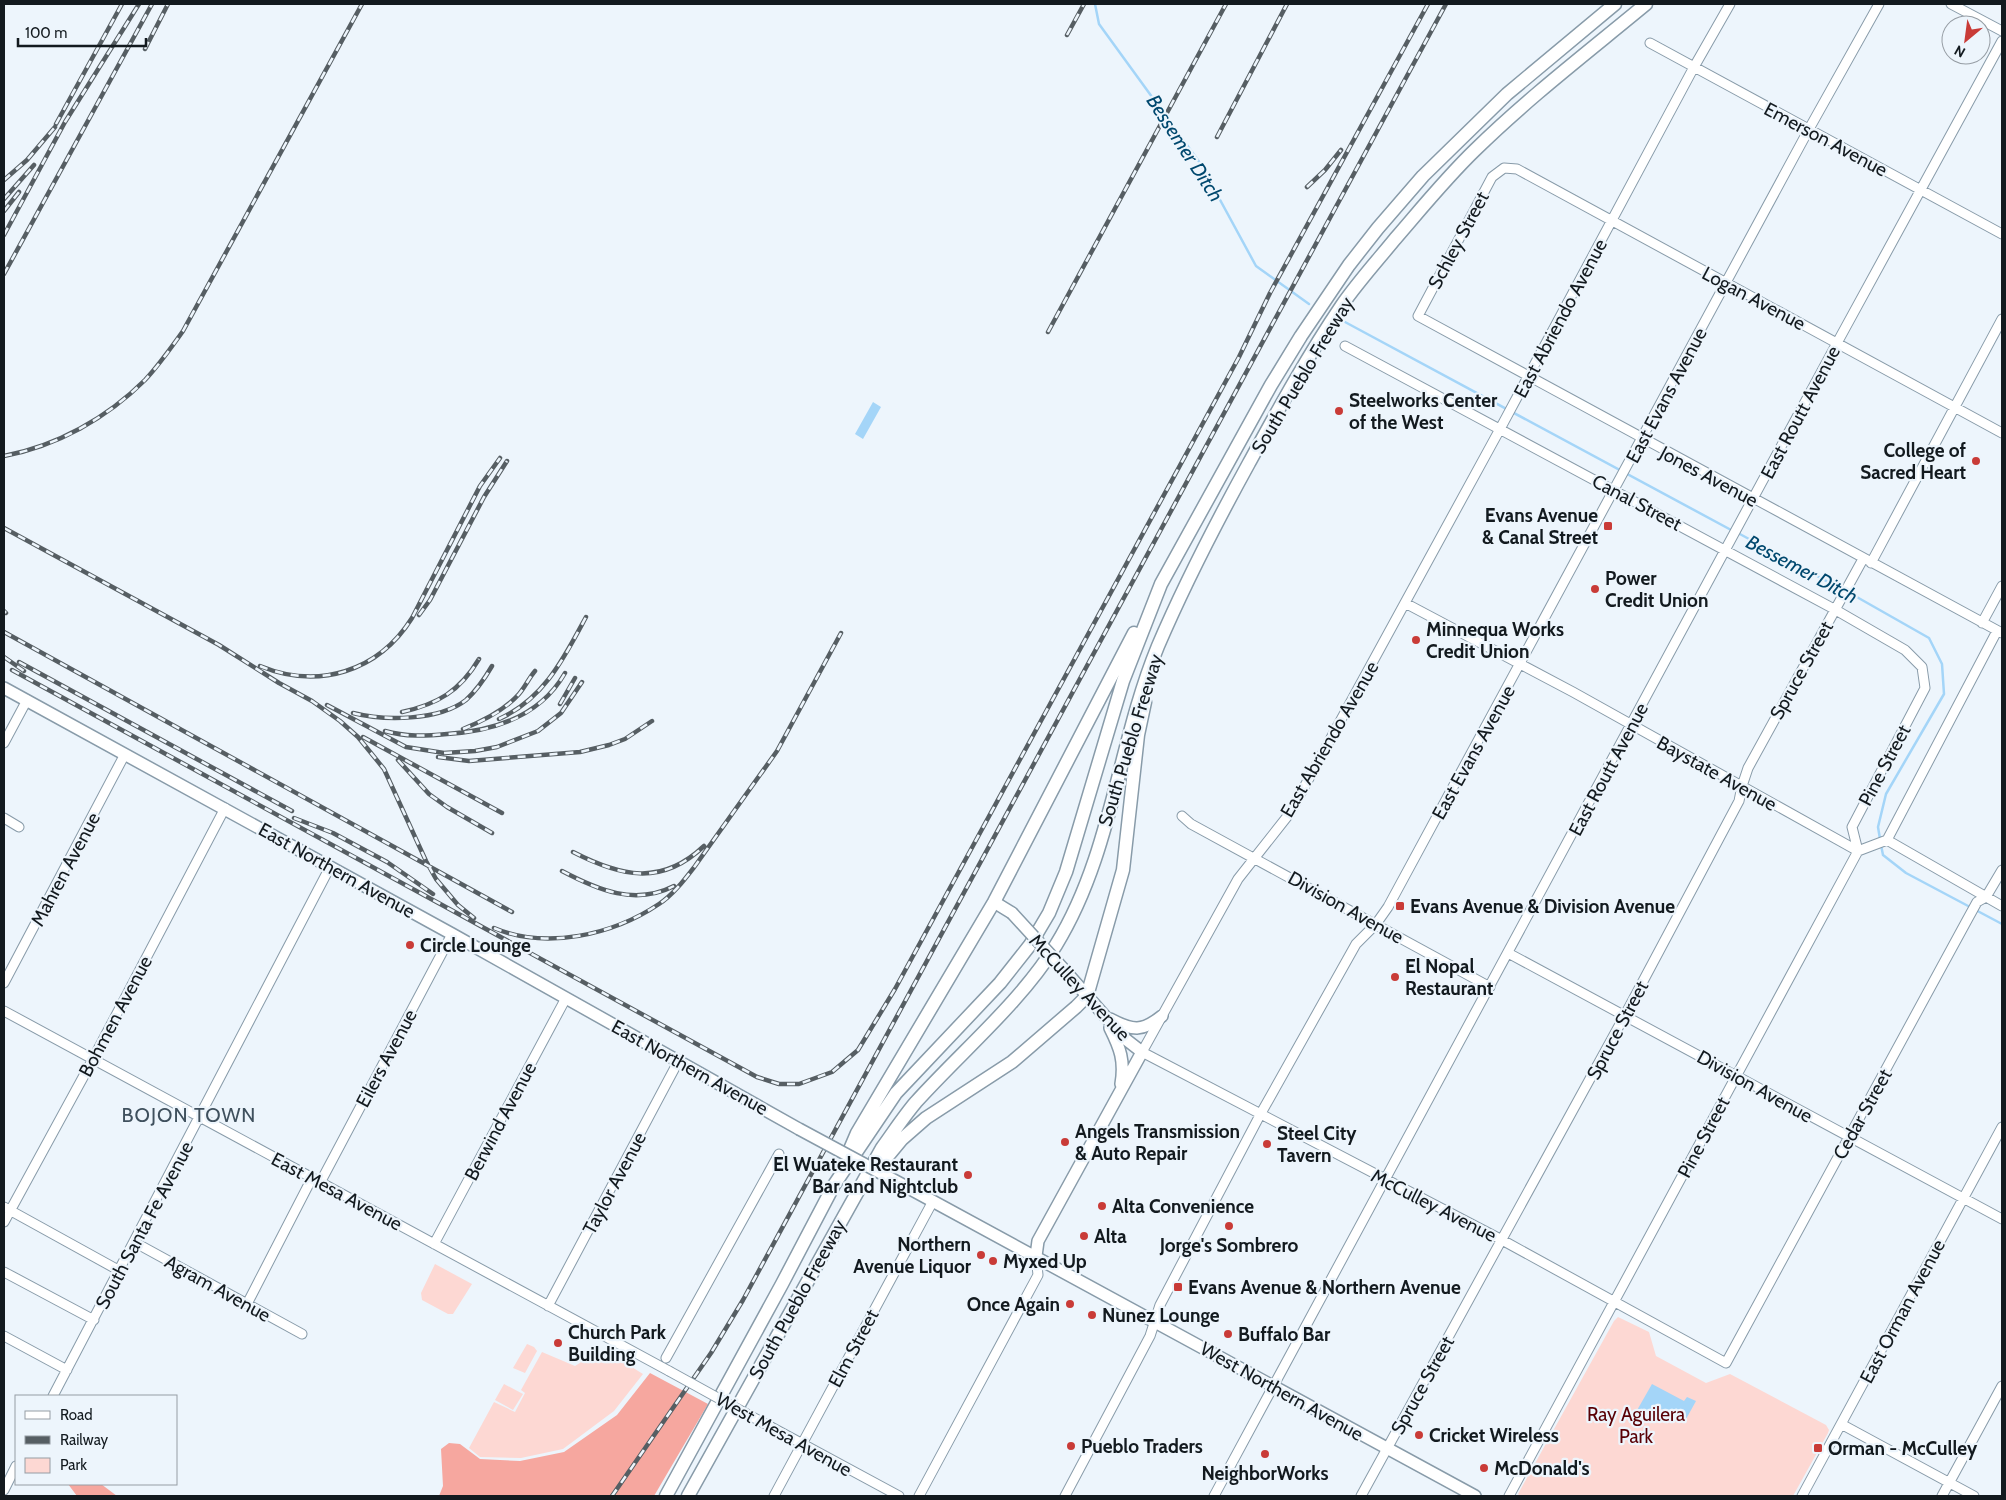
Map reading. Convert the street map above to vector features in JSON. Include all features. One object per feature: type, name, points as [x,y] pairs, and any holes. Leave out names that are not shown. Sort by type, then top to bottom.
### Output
[{"type":"highway","points":[[1543,62],[1604,4]]},
{"type":"highway","name":"South Pueblo Freeway","points":[[666,1496],[834,1186],[896,1093],[1000,983],[1030,945],[1049,913],[1066,872],[1123,681],[1161,584],[1280,369],[1349,265],[1423,176],[1493,107],[1543,62],[1615,4]]},
{"type":"highway","name":"South Pueblo Freeway","points":[[688,1496],[882,1148],[914,1105],[1015,997],[1057,944],[1079,900],[1099,847],[1134,711],[1156,650],[1196,561],[1262,439],[1316,346],[1366,274],[1430,198],[1474,151],[1509,118],[1646,4]]},
{"type":"highway","points":[[834,1186],[857,1133],[994,902],[1161,584]]},
{"type":"highway","points":[[850,1206],[885,1158],[920,1124],[1012,1062],[1087,996],[1123,870],[1138,734],[1156,650]]},
{"type":"main road","name":"East Northern Avenue","points":[[4,688],[225,808],[679,1060],[799,1129]]},
{"type":"main road","name":"McCulley Avenue","points":[[994,902],[1012,913],[1124,1038],[1142,1052]]},
{"type":"main road","points":[[1105,1017],[1122,1026],[1136,1030],[1150,1026],[1162,1016]]},
{"type":"main road","points":[[1105,1017],[1122,1054],[1123,1071],[1120,1093]]},
{"type":"main road","name":"East Abriendo Avenue","points":[[1036,1256],[1038,1241],[1142,1052]]},
{"type":"main road","name":"West Northern Avenue","points":[[799,1129],[1475,1496]]},
{"type":"street","name":"East Abriendo Avenue","points":[[1142,1052],[1238,879],[1290,813],[1500,430],[1694,67],[1730,4]]},
{"type":"street","name":"East Evans Avenue","points":[[1066,1496],[1129,1379],[1150,1336],[1160,1305],[1260,1115],[1356,944],[1376,924],[1392,900],[1622,478],[1809,129],[1879,4]]},
{"type":"street","points":[[1950,4],[2002,31]]},
{"type":"street","name":"East Routt Avenue","points":[[1214,1496],[1275,1387],[1725,550],[2002,41]]},
{"type":"street","name":"Emerson Avenue","points":[[1650,43],[2002,234]]},
{"type":"street","name":"Logan Avenue","points":[[1504,168],[1517,169],[1725,284],[2002,433]]},
{"type":"street","name":"Schley Street","points":[[1418,316],[1492,177],[1504,168]]},
{"type":"street","name":"Jones Avenue","points":[[1418,316],[1642,440],[2000,632]]},
{"type":"street","name":"Spruce Street","points":[[1361,1496],[1625,1015],[1739,802],[1748,768],[1834,609],[1847,587],[1867,561],[2002,320]]},
{"type":"street","name":"Canal Street","points":[[1345,346],[1834,609],[1905,650],[1922,667]]},
{"type":"street","points":[[1982,623],[2002,586]]},
{"type":"street","name":"Baystate Avenue","points":[[1405,604],[1632,725],[1858,851]]},
{"type":"street","name":"Pine Street","points":[[1887,840],[2000,632]]},
{"type":"street","name":"Pine Street","points":[[1509,1496],[1616,1302],[1736,1075],[1858,851],[1852,827],[1925,688],[1922,667]]},
{"type":"street","points":[[4,743],[27,700]]},
{"type":"street","name":"Mahren Avenue","points":[[4,983],[125,754]]},
{"type":"street","name":"Bohmen Avenue","points":[[4,1222],[7,1208],[92,1059],[225,808]]},
{"type":"street","name":"Division Avenue","points":[[1182,816],[1191,824],[1490,987]]},
{"type":"street","points":[[4,818],[19,826]]},
{"type":"street","points":[[1858,851],[1887,840],[2002,906]]},
{"type":"street","name":"South Santa Fe Avenue","points":[[54,1395],[330,867]]},
{"type":"street","points":[[1986,897],[2002,870]]},
{"type":"street","name":"Cedar Street","points":[[1726,1363],[1968,918],[1977,902],[1986,897]]},
{"type":"street","name":"Eilers Avenue","points":[[246,1304],[452,934]]},
{"type":"street","name":"Division Avenue","points":[[1508,953],[2002,1219]]},
{"type":"street","name":"Berwind Avenue","points":[[434,1244],[566,998]]},
{"type":"street","name":"East Mesa Avenue","points":[[4,1011],[669,1371]]},
{"type":"street","name":"McCulley Avenue","points":[[1142,1052],[1502,1240],[1726,1363]]},
{"type":"street","name":"Taylor Avenue","points":[[548,1306],[679,1060]]},
{"type":"street","name":"East Orman Avenue","points":[[1802,1496],[2002,1127]]},
{"type":"street","points":[[666,1358],[779,1154]]},
{"type":"street","name":"Elm Street","points":[[774,1496],[933,1201]]},
{"type":"street","points":[[7,1208],[120,1271]]},
{"type":"street","name":"Agram Avenue","points":[[134,1242],[302,1334]]},
{"type":"street","name":"East Abriendo Avenue","points":[[919,1496],[1038,1275],[1036,1256]]},
{"type":"street","points":[[4,1272],[94,1320]]},
{"type":"street","points":[[4,1336],[67,1370]]},
{"type":"street","name":"West Mesa Avenue","points":[[669,1371],[899,1496]]},
{"type":"street","points":[[1942,1496],[2002,1386]]},
{"type":"street","points":[[1841,1424],[1974,1496]]},
{"type":"street","points":[[4,1490],[15,1468]]},
{"type":"green space","points":[[435,1264],[472,1284],[453,1314],[448,1314],[422,1300],[421,1293]]},
{"type":"green space","name":"Ray Aguilera Park","points":[[1618,1317],[1649,1332],[1656,1356],[1706,1383],[1730,1374],[1826,1425],[1829,1430],[1828,1433],[1793,1496],[1520,1496],[1518,1494],[1614,1321]]},
{"type":"green space","points":[[527,1344],[534,1347],[537,1351],[525,1373],[513,1368]]},
{"type":"green space","points":[[542,1352],[575,1366],[594,1354],[614,1363],[617,1358],[643,1374],[614,1411],[563,1449],[521,1458],[480,1457],[469,1448],[494,1402],[515,1412],[525,1393],[521,1390]]},
{"type":"green space","points":[[504,1384],[523,1394],[513,1410],[495,1400]]},
{"type":"shaded area","points":[[650,1373],[708,1404],[654,1496],[439,1496],[443,1486],[441,1449],[449,1443],[460,1444],[480,1459],[520,1461],[564,1452],[617,1415]]},
{"type":"shaded area","points":[[69,1485],[102,1485],[117,1496],[77,1496]]},
{"type":"water","points":[[873,402],[881,407],[863,439],[855,434]]},
{"type":"water","points":[[1652,1384],[1684,1401],[1687,1397],[1696,1401],[1685,1421],[1657,1407],[1650,1420],[1636,1412]]},
{"type":"waterway","name":"Bessemer Ditch","points":[[1095,4],[1099,24],[1200,163],[1256,266],[1309,304]]},
{"type":"waterway","name":"Bessemer Ditch","points":[[1345,322],[1733,531]]},
{"type":"waterway","name":"Bessemer Ditch","points":[[1738,533],[1843,590]]},
{"type":"waterway","name":"Bessemer Ditch","points":[[1848,592],[1929,638],[1942,664],[1944,694],[1886,794],[1878,827],[1880,839]]},
{"type":"waterway","name":"Bessemer Ditch","points":[[1881,845],[1883,855],[1906,873],[2002,924]]},
{"type":"railway","points":[[56,124],[122,4]]},
{"type":"railway","points":[[4,235],[65,122],[139,4]]},
{"type":"railway","points":[[4,274],[152,4]]},
{"type":"railway","points":[[145,49],[168,4]]},
{"type":"railway","points":[[4,456],[62,438],[98,418],[130,394],[160,362],[183,331],[362,4]]},
{"type":"railway","points":[[1067,35],[1084,4]]},
{"type":"railway","points":[[1048,332],[1226,4]]},
{"type":"railway","points":[[1217,137],[1287,4]]},
{"type":"railway","points":[[12,670],[757,1077],[779,1084],[799,1084],[832,1072],[858,1050],[895,989],[1239,357],[1270,293],[1428,4]]},
{"type":"railway","points":[[612,1496],[711,1353],[743,1300],[1446,4]]},
{"type":"railway","points":[[4,180],[27,160],[55,127]]},
{"type":"railway","points":[[1307,187],[1325,170],[1341,150]]},
{"type":"railway","points":[[4,199],[34,165]]},
{"type":"railway","points":[[4,211],[19,192]]},
{"type":"railway","points":[[260,666],[282,673],[303,676],[325,676],[345,671],[364,663],[382,652],[398,637],[412,618],[480,486],[500,458]]},
{"type":"railway","points":[[419,615],[430,600],[484,497],[507,461]]},
{"type":"railway","points":[[4,528],[219,645],[279,683],[312,701],[340,721],[358,737],[384,769],[436,879],[458,905],[474,918]]},
{"type":"railway","points":[[499,719],[515,711],[541,689],[561,662],[586,617]]},
{"type":"railway","points":[[4,632],[512,912]]},
{"type":"railway","points":[[494,928],[514,935],[535,938],[579,936],[621,924],[641,915],[669,896],[695,866],[777,751],[841,633]]},
{"type":"railway","points":[[4,657],[24,671]]},
{"type":"railway","points":[[402,712],[427,705],[456,688],[479,659]]},
{"type":"railway","points":[[19,662],[292,811]]},
{"type":"railway","points":[[353,713],[395,718],[441,712],[455,707],[466,700],[481,684],[492,666]]},
{"type":"railway","points":[[463,729],[486,719],[507,706],[519,694],[535,671]]},
{"type":"railway","points":[[385,731],[408,735],[431,735],[465,732],[498,725],[514,719],[543,701],[565,673]]},
{"type":"railway","points":[[560,704],[575,678]]},
{"type":"railway","points":[[327,705],[406,747],[444,753],[475,751],[497,747],[538,731],[561,713],[582,682]]},
{"type":"railway","points":[[438,757],[469,761],[580,752],[625,739],[652,721]]},
{"type":"railway","points":[[363,737],[502,813]]},
{"type":"railway","points":[[398,760],[429,794],[447,807],[492,833]]},
{"type":"railway","points":[[294,818],[333,833],[387,862],[433,894]]},
{"type":"railway","points":[[573,852],[607,867],[640,873],[672,868],[688,859],[704,846]]},
{"type":"railway","points":[[562,871],[603,889],[631,895],[645,895],[674,886]]},
{"type":"place","name":"Steelworks Center of the West","points":[[1339,411]]},
{"type":"place","name":"College of Sacred Heart","points":[[1976,461]]},
{"type":"place","name":"Evans Avenue & Canal Street","points":[[1608,526]]},
{"type":"place","name":"Power Credit Union","points":[[1595,589]]},
{"type":"place","name":"Minnequa Works Credit Union","points":[[1416,640]]},
{"type":"place","name":"Evans Avenue & Division Avenue","points":[[1400,906]]},
{"type":"place","name":"Circle Lounge","points":[[410,945]]},
{"type":"place","name":"El Nopal Restaurant","points":[[1395,977]]},
{"type":"place","name":"Angels Transmission & Auto Repair","points":[[1065,1142]]},
{"type":"place","name":"Steel City Tavern","points":[[1267,1144]]},
{"type":"place","name":"El Wuateke Restaurant Bar and Nightclub","points":[[968,1175]]},
{"type":"place","name":"Alta Convenience","points":[[1102,1206]]},
{"type":"place","name":"Jorge's Sombrero","points":[[1229,1226]]},
{"type":"place","name":"Alta","points":[[1084,1236]]},
{"type":"place","name":"Northern Avenue Liquor","points":[[981,1255]]},
{"type":"place","name":"Myxed Up","points":[[993,1261]]},
{"type":"place","name":"Evans Avenue & Northern Avenue","points":[[1178,1287]]},
{"type":"place","name":"Once Again","points":[[1070,1304]]},
{"type":"place","name":"Nunez Lounge","points":[[1092,1315]]},
{"type":"place","name":"Buffalo Bar","points":[[1228,1334]]},
{"type":"place","name":"Church Park Building","points":[[558,1343]]},
{"type":"place","name":"Cricket Wireless","points":[[1419,1435]]},
{"type":"place","name":"Pueblo Traders","points":[[1071,1446]]},
{"type":"place","name":"Orman - McCulley","points":[[1818,1448]]},
{"type":"place","name":"NeighborWorks","points":[[1265,1454]]},
{"type":"place","name":"McDonald's","points":[[1484,1468]]},
{"type":"district","name":"BOJON TOWN","points":[[189,1115]]}]
